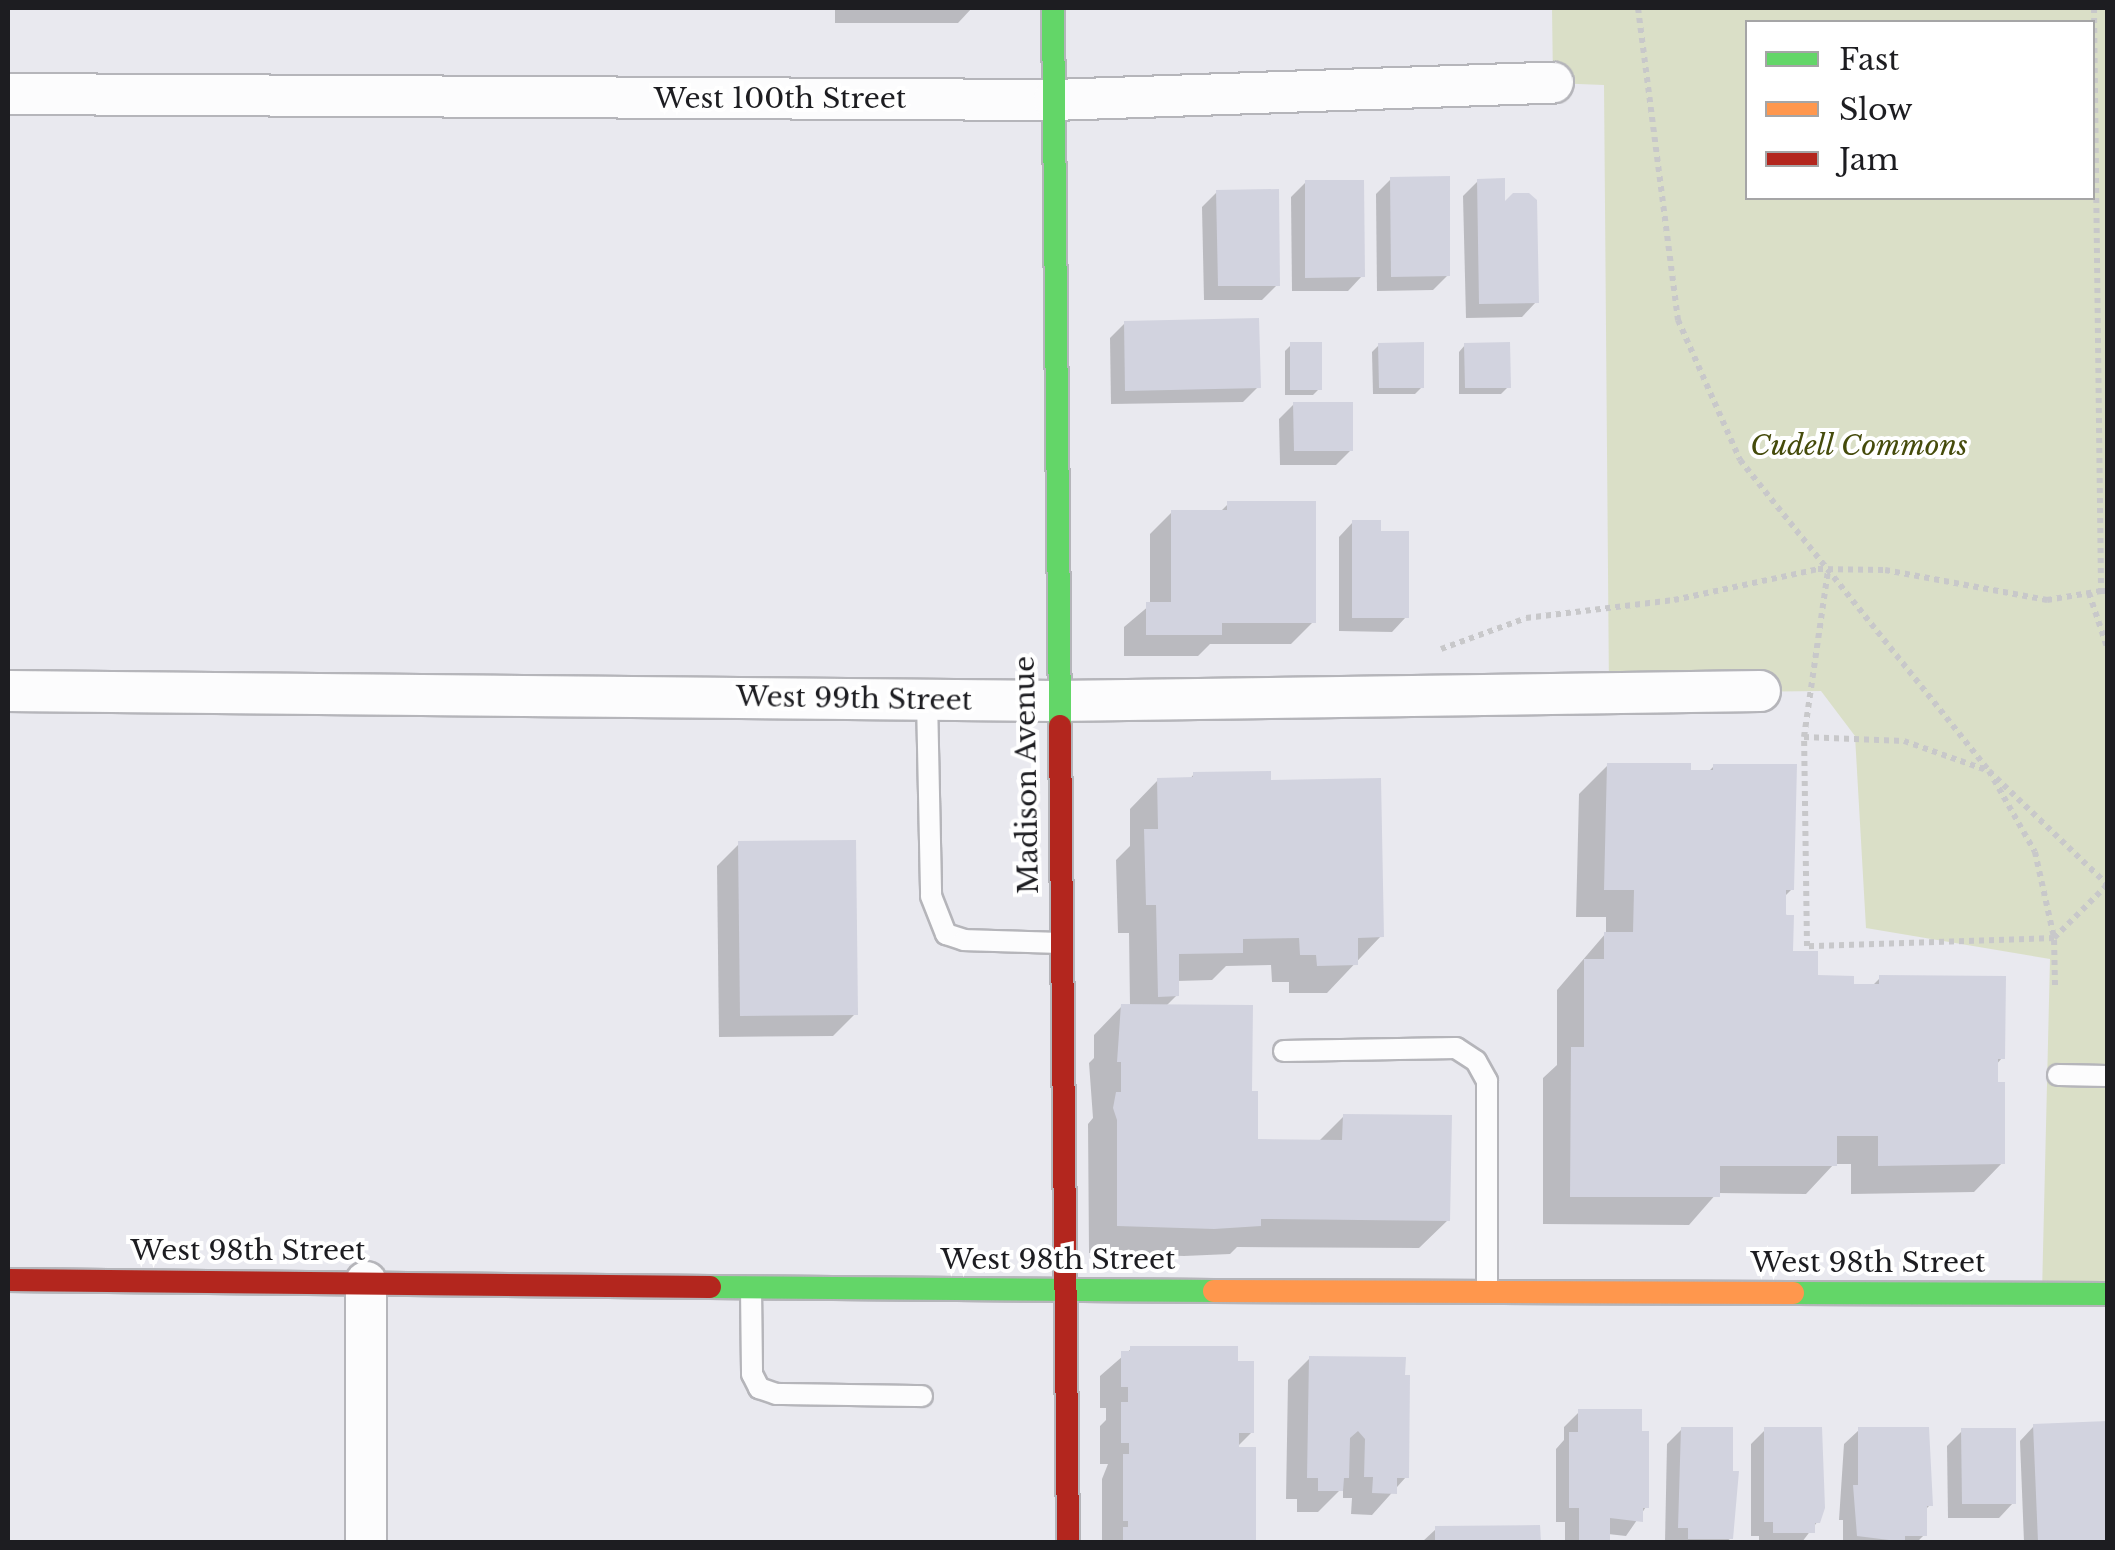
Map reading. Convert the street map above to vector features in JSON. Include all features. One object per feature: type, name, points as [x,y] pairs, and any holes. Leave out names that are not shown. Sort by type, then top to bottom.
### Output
[{"type":"street","name":"Madison Avenue","points":[[1053,8],[1056,701],[1068,1542]]},
{"type":"street","name":"West 100th Street","points":[[8,94],[1054,100],[1553,82]]},
{"type":"street","name":"West 99th Street","points":[[8,691],[1056,701],[1760,691]]},
{"type":"street","name":"West 98th Street","points":[[8,1280],[1065,1291],[2108,1294]]},
{"type":"street","points":[[366,1282],[366,1542]]},
{"type":"lane","points":[[927,700],[931,896],[946,934],[964,940],[1059,943]]},
{"type":"lane","points":[[1284,1051],[1456,1048],[1476,1061],[1487,1081],[1487,1292]]},
{"type":"lane","points":[[2058,1076],[2108,1076]]},
{"type":"lane","points":[[751,1287],[752,1374],[759,1388],[776,1394],[922,1396]]},
{"type":"path","points":[[1638,8],[1678,320],[1740,460],[1989,771],[2107,884],[2054,938],[1807,946],[1804,737],[1828,570]]},
{"type":"path","points":[[1434,653],[1526,618],[1674,600],[1828,570],[1885,570],[2046,600],[2104,591],[2095,66]]},
{"type":"path","points":[[2089,594],[2108,650]]},
{"type":"path","points":[[1804,737],[1904,741],[1989,771],[2035,852],[2054,938],[2055,985]]},
{"type":"green space","name":"Cudell Commons","points":[[1552,8],[2107,8],[2107,1294],[2042,1293],[2050,959],[1866,928],[1855,736],[1821,691],[1609,693],[1604,85],[1553,83]]},
{"type":"building","points":[[1450,176],[1450,276],[1391,277],[1390,177]]},
{"type":"building","points":[[1505,178],[1505,201],[1513,193],[1529,193],[1537,200],[1539,303],[1479,304],[1477,179]]},
{"type":"building","points":[[1305,180],[1364,180],[1365,277],[1305,278]]},
{"type":"building","points":[[1279,189],[1280,286],[1218,286],[1216,190]]},
{"type":"building","points":[[1259,318],[1261,388],[1125,391],[1124,321]]},
{"type":"building","points":[[1290,342],[1322,342],[1322,390],[1290,390]]},
{"type":"building","points":[[1424,342],[1424,388],[1379,388],[1378,343]]},
{"type":"building","points":[[1510,342],[1511,388],[1465,388],[1464,343]]},
{"type":"building","points":[[1293,402],[1353,402],[1353,451],[1294,451]]},
{"type":"building","points":[[1227,501],[1316,501],[1316,623],[1222,623],[1222,635],[1146,635],[1146,602],[1171,602],[1171,510],[1227,510]]},
{"type":"building","points":[[1352,520],[1381,520],[1381,531],[1409,531],[1409,618],[1352,618]]},
{"type":"building","points":[[1607,763],[1691,763],[1691,770],[1713,770],[1713,764],[1797,764],[1794,890],[1786,890],[1786,915],[1794,915],[1793,951],[1818,951],[1818,975],[1854,976],[1854,984],[1879,984],[1879,975],[2006,976],[2005,1059],[1998,1059],[1998,1082],[2005,1082],[2005,1164],[1878,1166],[1878,1136],[1837,1136],[1837,1166],[1720,1166],[1720,1197],[1570,1197],[1571,1047],[1584,1047],[1584,959],[1604,959],[1604,932],[1633,932],[1634,890],[1604,890]]},
{"type":"building","points":[[1271,771],[1271,780],[1381,778],[1384,937],[1358,938],[1358,965],[1317,966],[1316,955],[1300,955],[1299,938],[1243,939],[1243,953],[1179,954],[1179,996],[1158,997],[1156,905],[1146,905],[1144,829],[1158,829],[1157,778],[1193,777],[1193,772]]},
{"type":"building","points":[[856,840],[858,1015],[740,1016],[738,841]]},
{"type":"building","points":[[1121,1004],[1253,1005],[1252,1091],[1258,1091],[1258,1139],[1342,1140],[1343,1114],[1452,1115],[1450,1221],[1261,1219],[1261,1226],[1214,1229],[1117,1226],[1117,1120],[1113,1108],[1116,1092],[1121,1092],[1121,1062],[1117,1062]]},
{"type":"building","points":[[1130,1346],[1238,1346],[1238,1361],[1254,1361],[1254,1433],[1239,1433],[1239,1447],[1256,1447],[1256,1542],[1123,1542],[1123,1527],[1128,1527],[1128,1521],[1123,1521],[1123,1454],[1129,1454],[1129,1443],[1121,1443],[1121,1402],[1128,1402],[1128,1387],[1121,1387],[1121,1351],[1130,1351]]},
{"type":"building","points":[[1309,1356],[1406,1357],[1405,1375],[1410,1375],[1409,1478],[1397,1478],[1397,1494],[1372,1493],[1373,1477],[1364,1477],[1365,1439],[1358,1431],[1350,1438],[1349,1478],[1344,1478],[1343,1491],[1318,1491],[1318,1478],[1307,1478]]},
{"type":"building","points":[[1578,1409],[1642,1409],[1642,1431],[1649,1431],[1649,1508],[1643,1508],[1643,1522],[1610,1518],[1610,1540],[1579,1540],[1579,1508],[1569,1508],[1569,1432],[1578,1432]]},
{"type":"building","points":[[2108,1421],[2108,1542],[2038,1542],[2033,1424]]},
{"type":"building","points":[[1681,1427],[1733,1427],[1733,1471],[1739,1471],[1733,1539],[1688,1539],[1688,1528],[1678,1528]]},
{"type":"building","points":[[1764,1427],[1822,1427],[1825,1508],[1820,1523],[1815,1523],[1815,1533],[1773,1533],[1773,1522],[1764,1522]]},
{"type":"building","points":[[1858,1427],[1929,1427],[1933,1506],[1927,1506],[1927,1536],[1905,1536],[1905,1542],[1857,1536],[1853,1485],[1858,1485]]},
{"type":"building","points":[[1961,1428],[2016,1428],[2016,1504],[1962,1504]]},
{"type":"building","points":[[1540,1525],[1541,1542],[1435,1542],[1435,1526]]},
{"type":"traffic: fast","points":[[1053,8],[1060,726]]},
{"type":"traffic: fast","points":[[710,1287],[1214,1291]]},
{"type":"traffic: fast","points":[[1793,1293],[2108,1294]]},
{"type":"traffic: slow","points":[[1214,1291],[1793,1293]]},
{"type":"traffic: jam","points":[[1060,726],[1068,1542]]},
{"type":"traffic: jam","points":[[8,1280],[710,1287]]}]
